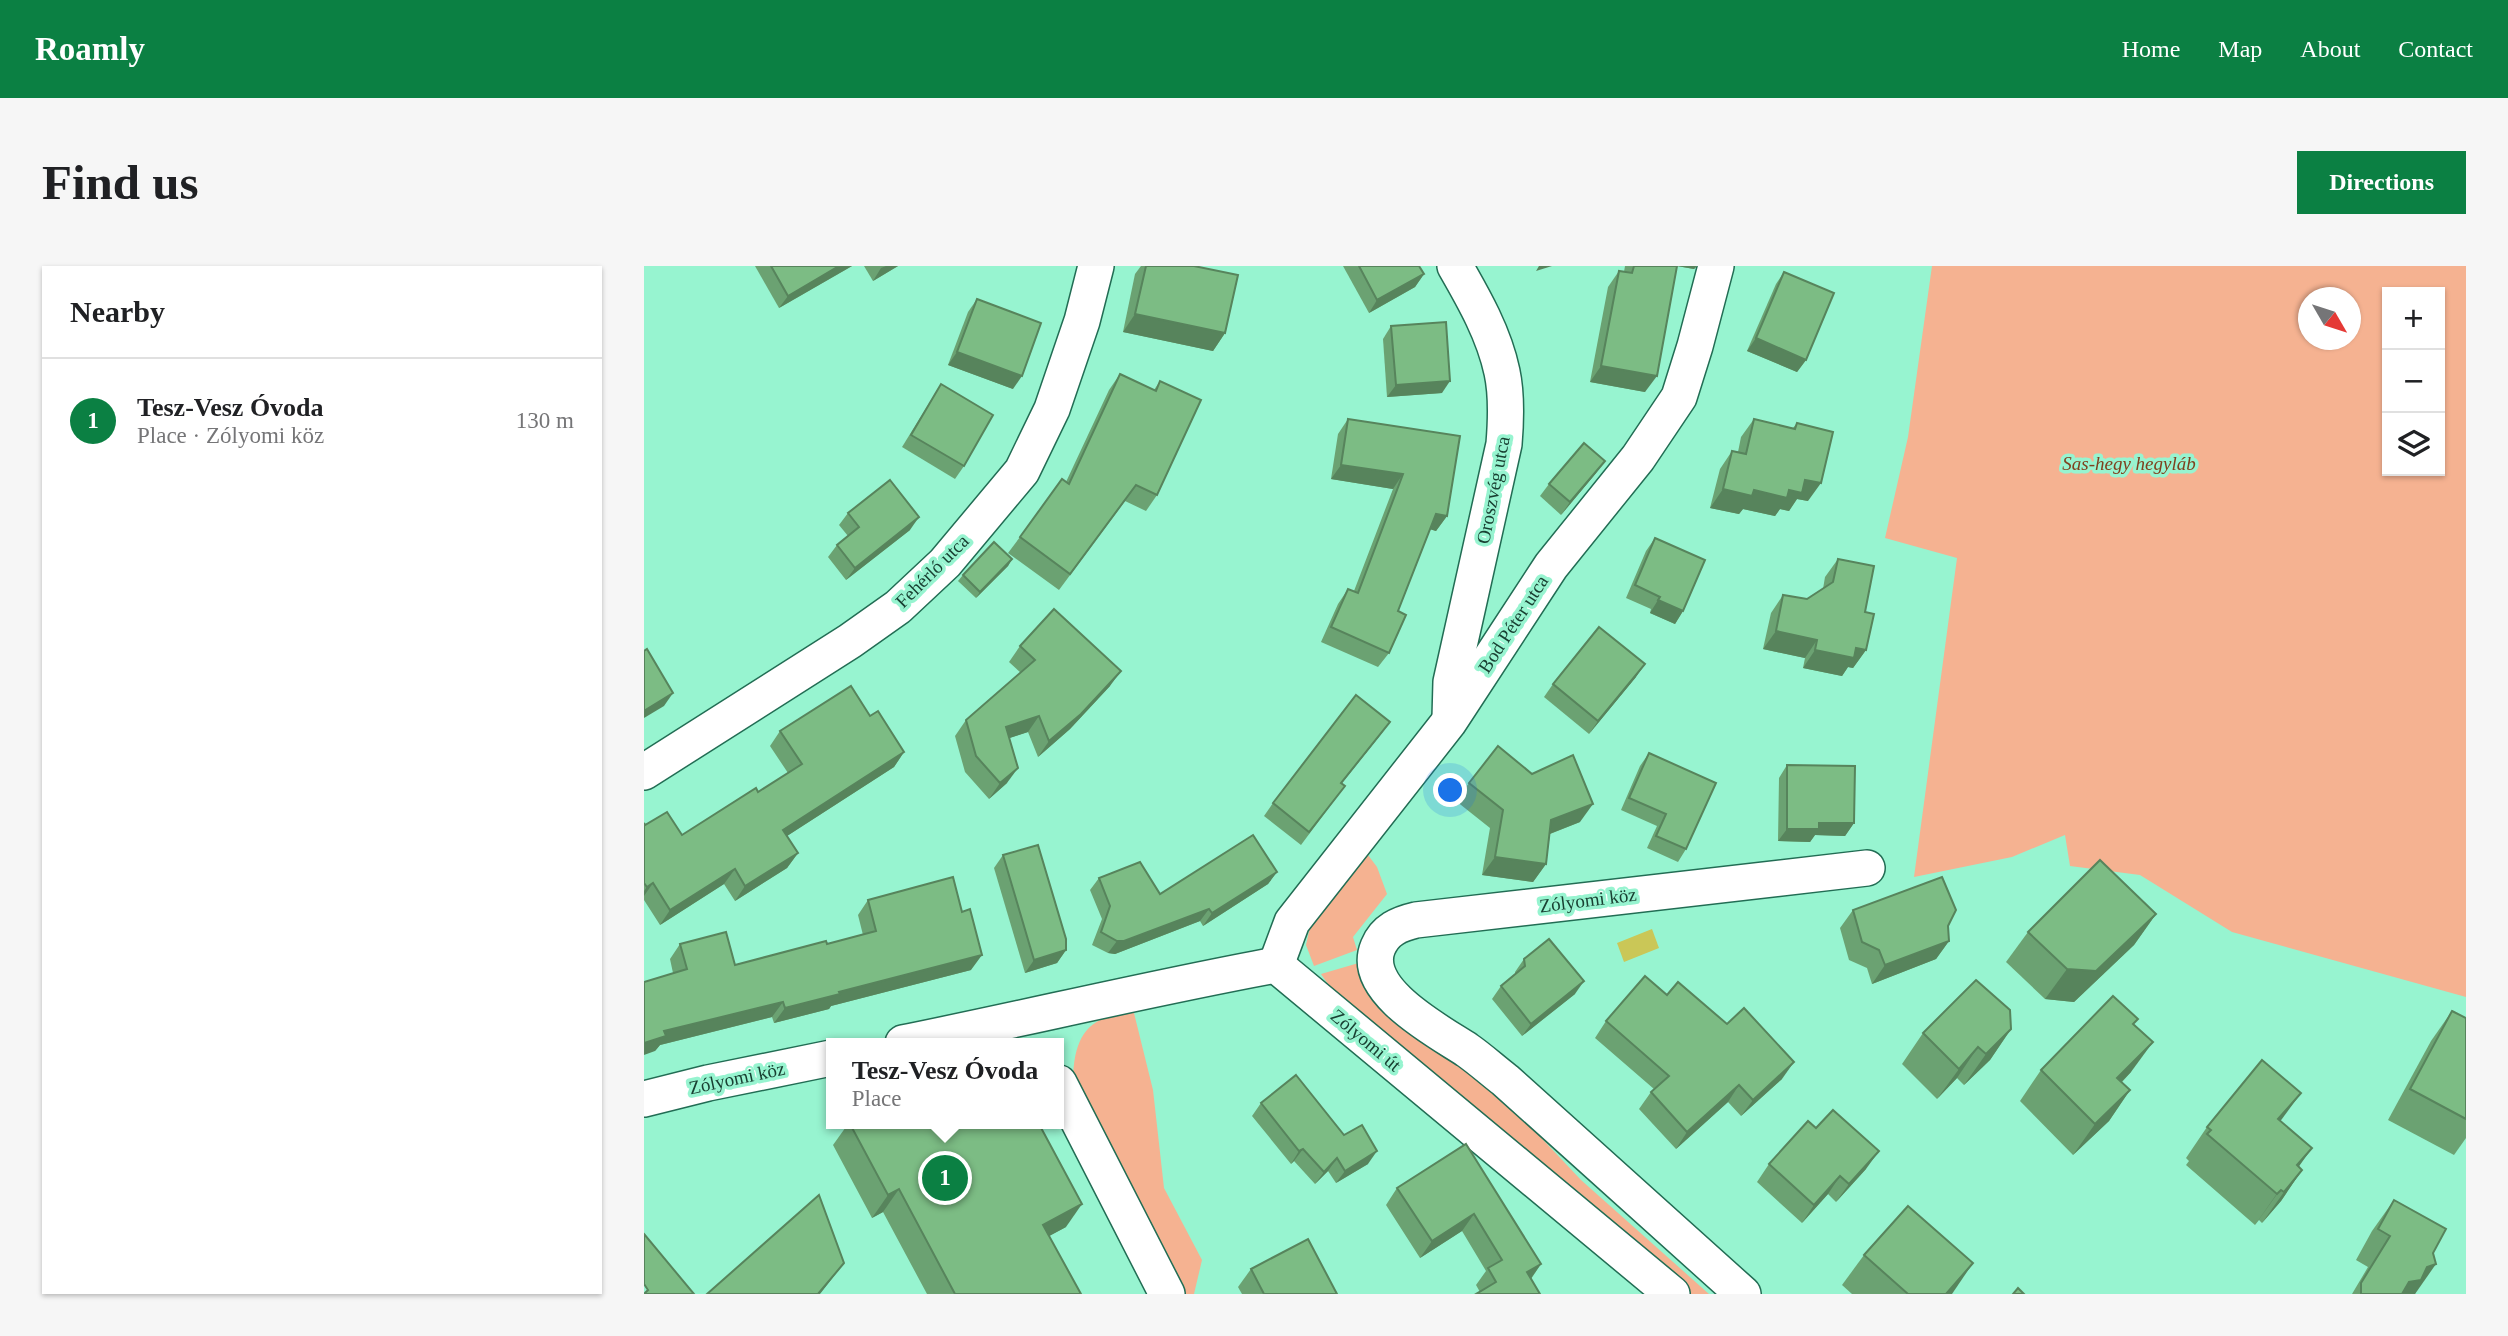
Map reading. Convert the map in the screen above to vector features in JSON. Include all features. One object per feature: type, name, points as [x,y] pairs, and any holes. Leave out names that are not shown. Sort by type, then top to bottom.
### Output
[{"type":"street","name":"Fehérló utca","points":[[644,772],[850,641],[898,607],[945,563],[1022,471],[1052,409],[1082,321],[1096,266]]},
{"type":"street","name":"Oroszvég utca","points":[[1450,722],[1451,682],[1504,444],[1506,411],[1502,372],[1488,327],[1455,266]]},
{"type":"street","name":"Bod Péter utca","points":[[1276,965],[1292,922],[1450,722],[1551,566],[1638,458],[1679,397],[1716,266]]},
{"type":"street","name":"Zólyomi köz","points":[[1743,1294],[1505,1080],[1413,1014],[1396,998],[1377,973],[1377,950],[1382,938],[1400,924],[1416,920],[1867,868]]},
{"type":"street","points":[[954,1038],[1035,1030],[1156,987],[1276,965]]},
{"type":"street","name":"Zólyomi út","points":[[1276,965],[1672,1294]]},
{"type":"street","name":"Zólyomi köz","points":[[644,1099],[826,1059]]},
{"type":"street","points":[[1064,1093],[1167,1294]]},
{"type":"green space","name":"Sas-hegy hegyláb","points":[[1932,266],[2466,266],[2466,997],[2232,932],[2140,875],[2070,866],[2065,835],[2012,857],[1914,877],[1957,558],[1885,538],[1908,437]]},
{"type":"green space","points":[[1365,851],[1377,867],[1387,894],[1353,937],[1357,950],[1314,966],[1306,945],[1310,927]]},
{"type":"green space","points":[[1362,962],[1531,1127],[1581,1180],[1709,1294],[1685,1294],[1332,990],[1321,974]]},
{"type":"green space","points":[[1134,1013],[1153,1090],[1164,1188],[1202,1260],[1194,1294],[1183,1294],[1073,1080],[1076,1051],[1087,1030],[1105,1018]]},
{"type":"shaded area","points":[[1652,929],[1659,948],[1624,962],[1617,943]]},
{"type":"building","points":[[771,266],[839,266],[788,296]]},
{"type":"building","points":[[1146,266],[1194,266],[1238,275],[1225,333],[1135,314]]},
{"type":"building","points":[[1359,266],[1419,266],[1424,274],[1377,300]]},
{"type":"building","points":[[1634,266],[1677,266],[1657,376],[1601,366],[1619,271],[1632,273]]},
{"type":"building","points":[[1784,272],[1834,293],[1806,360],[1756,338]]},
{"type":"building","points":[[977,299],[1041,323],[1022,376],[957,352]]},
{"type":"building","points":[[1446,322],[1450,381],[1396,385],[1391,326]]},
{"type":"building","points":[[1120,374],[1156,391],[1160,381],[1201,400],[1157,495],[1136,485],[1070,574],[1020,537],[1062,479],[1069,484]]},
{"type":"building","points":[[941,384],[993,415],[964,466],[911,435]]},
{"type":"building","points":[[1348,419],[1460,436],[1447,516],[1436,514],[1398,611],[1406,615],[1389,653],[1331,627],[1348,589],[1358,593],[1403,474],[1341,465]]},
{"type":"building","points":[[1754,419],[1795,429],[1797,423],[1833,432],[1821,483],[1805,480],[1802,493],[1789,490],[1787,498],[1754,490],[1752,496],[1723,489],[1732,451],[1746,454]]},
{"type":"building","points":[[1584,443],[1605,461],[1570,502],[1549,484]]},
{"type":"building","points":[[890,480],[919,517],[855,568],[837,545],[859,527],[848,513]]},
{"type":"building","points":[[1655,538],[1705,560],[1683,611],[1658,600],[1660,597],[1635,585]]},
{"type":"building","points":[[994,542],[1012,559],[980,592],[963,575]]},
{"type":"building","points":[[1838,559],[1874,566],[1865,612],[1874,614],[1866,650],[1856,648],[1854,658],[1815,650],[1817,640],[1776,631],[1783,595],[1807,599],[1833,582]]},
{"type":"building","points":[[1054,609],[1121,671],[1081,714],[1049,741],[1039,716],[1006,727],[1018,768],[1000,783],[976,756],[966,720],[1035,660],[1020,646]]},
{"type":"building","points":[[1599,627],[1645,664],[1598,721],[1553,684]]},
{"type":"building","points":[[647,649],[673,693],[644,711],[644,651]]},
{"type":"building","points":[[851,686],[870,716],[878,711],[904,752],[783,830],[798,853],[745,886],[735,869],[670,910],[653,883],[647,887],[644,883],[644,823],[645,825],[667,812],[682,835],[756,788],[758,792],[802,764],[780,731]]},
{"type":"building","points":[[1356,695],[1390,722],[1341,783],[1345,786],[1309,832],[1273,803]]},
{"type":"building","points":[[1498,746],[1532,774],[1573,755],[1593,804],[1551,820],[1546,864],[1495,857],[1503,810],[1469,783]]},
{"type":"building","points":[[1649,753],[1716,783],[1686,849],[1656,836],[1666,814],[1629,798]]},
{"type":"building","points":[[1787,765],[1855,766],[1854,823],[1819,823],[1819,829],[1787,829]]},
{"type":"building","points":[[1253,835],[1277,872],[1212,913],[1209,909],[1124,941],[1117,941],[1101,932],[1110,906],[1099,878],[1140,862],[1160,894]]},
{"type":"building","points":[[1038,845],[1066,939],[1066,950],[1034,960],[1003,855]]},
{"type":"building","points":[[2100,860],[2156,914],[2096,971],[2067,969],[2028,932]]},
{"type":"building","points":[[953,877],[962,912],[970,909],[982,955],[785,1008],[783,1002],[664,1031],[666,1036],[644,1043],[644,982],[687,969],[680,944],[726,932],[735,965],[826,941],[827,944],[876,931],[868,900]]},
{"type":"building","points":[[1942,877],[1956,910],[1948,926],[1949,941],[1885,965],[1879,950],[1862,942],[1853,910]]},
{"type":"building","points":[[1549,939],[1584,981],[1531,1024],[1501,986],[1525,966],[1524,959]]},
{"type":"building","points":[[1645,976],[1667,995],[1678,982],[1727,1024],[1744,1008],[1794,1062],[1753,1100],[1739,1085],[1687,1132],[1651,1092],[1669,1076],[1606,1021]]},
{"type":"building","points":[[1976,980],[2010,1010],[2011,1029],[1986,1054],[1978,1047],[1959,1069],[1923,1033]]},
{"type":"building","points":[[2113,996],[2138,1019],[2133,1024],[2153,1042],[2117,1078],[2130,1090],[2095,1124],[2041,1070]]},
{"type":"building","points":[[2452,1011],[2466,1018],[2466,1119],[2410,1089]]},
{"type":"building","points":[[2262,1060],[2301,1093],[2278,1119],[2312,1148],[2297,1165],[2302,1170],[2284,1192],[2281,1190],[2277,1194],[2207,1134],[2211,1130],[2207,1127]]},
{"type":"building","points":[[1296,1075],[1344,1135],[1362,1125],[1377,1151],[1345,1171],[1337,1158],[1324,1172],[1303,1149],[1299,1151],[1261,1103]]},
{"type":"building","points":[[1833,1110],[1879,1151],[1849,1184],[1840,1176],[1814,1205],[1769,1164],[1808,1121],[1816,1128]]},
{"type":"building","points":[[853,1129],[1042,1129],[1082,1204],[1043,1225],[1081,1294],[955,1294],[899,1189],[888,1195]]},
{"type":"building","points":[[1466,1144],[1541,1264],[1527,1272],[1540,1294],[1476,1294],[1496,1282],[1488,1268],[1502,1260],[1474,1214],[1432,1241],[1397,1188]]},
{"type":"building","points":[[819,1195],[844,1263],[818,1294],[707,1294]]},
{"type":"building","points":[[2394,1200],[2446,1229],[2433,1253],[2436,1264],[2427,1267],[2421,1280],[2409,1282],[2402,1294],[2361,1294],[2361,1283],[2390,1236],[2378,1229]]},
{"type":"building","points":[[1908,1206],[1973,1263],[1946,1294],[1908,1294],[1864,1255]]},
{"type":"building","points":[[644,1234],[694,1294],[644,1294],[648,1290],[644,1284]]},
{"type":"building","points":[[1308,1239],[1337,1294],[1264,1294],[1251,1269]]},
{"type":"building","points":[[2018,1288],[2024,1294],[2013,1294]]},
{"type":"place","name":"Tesz-Vesz Óvoda","points":[[945,1178]]}]
